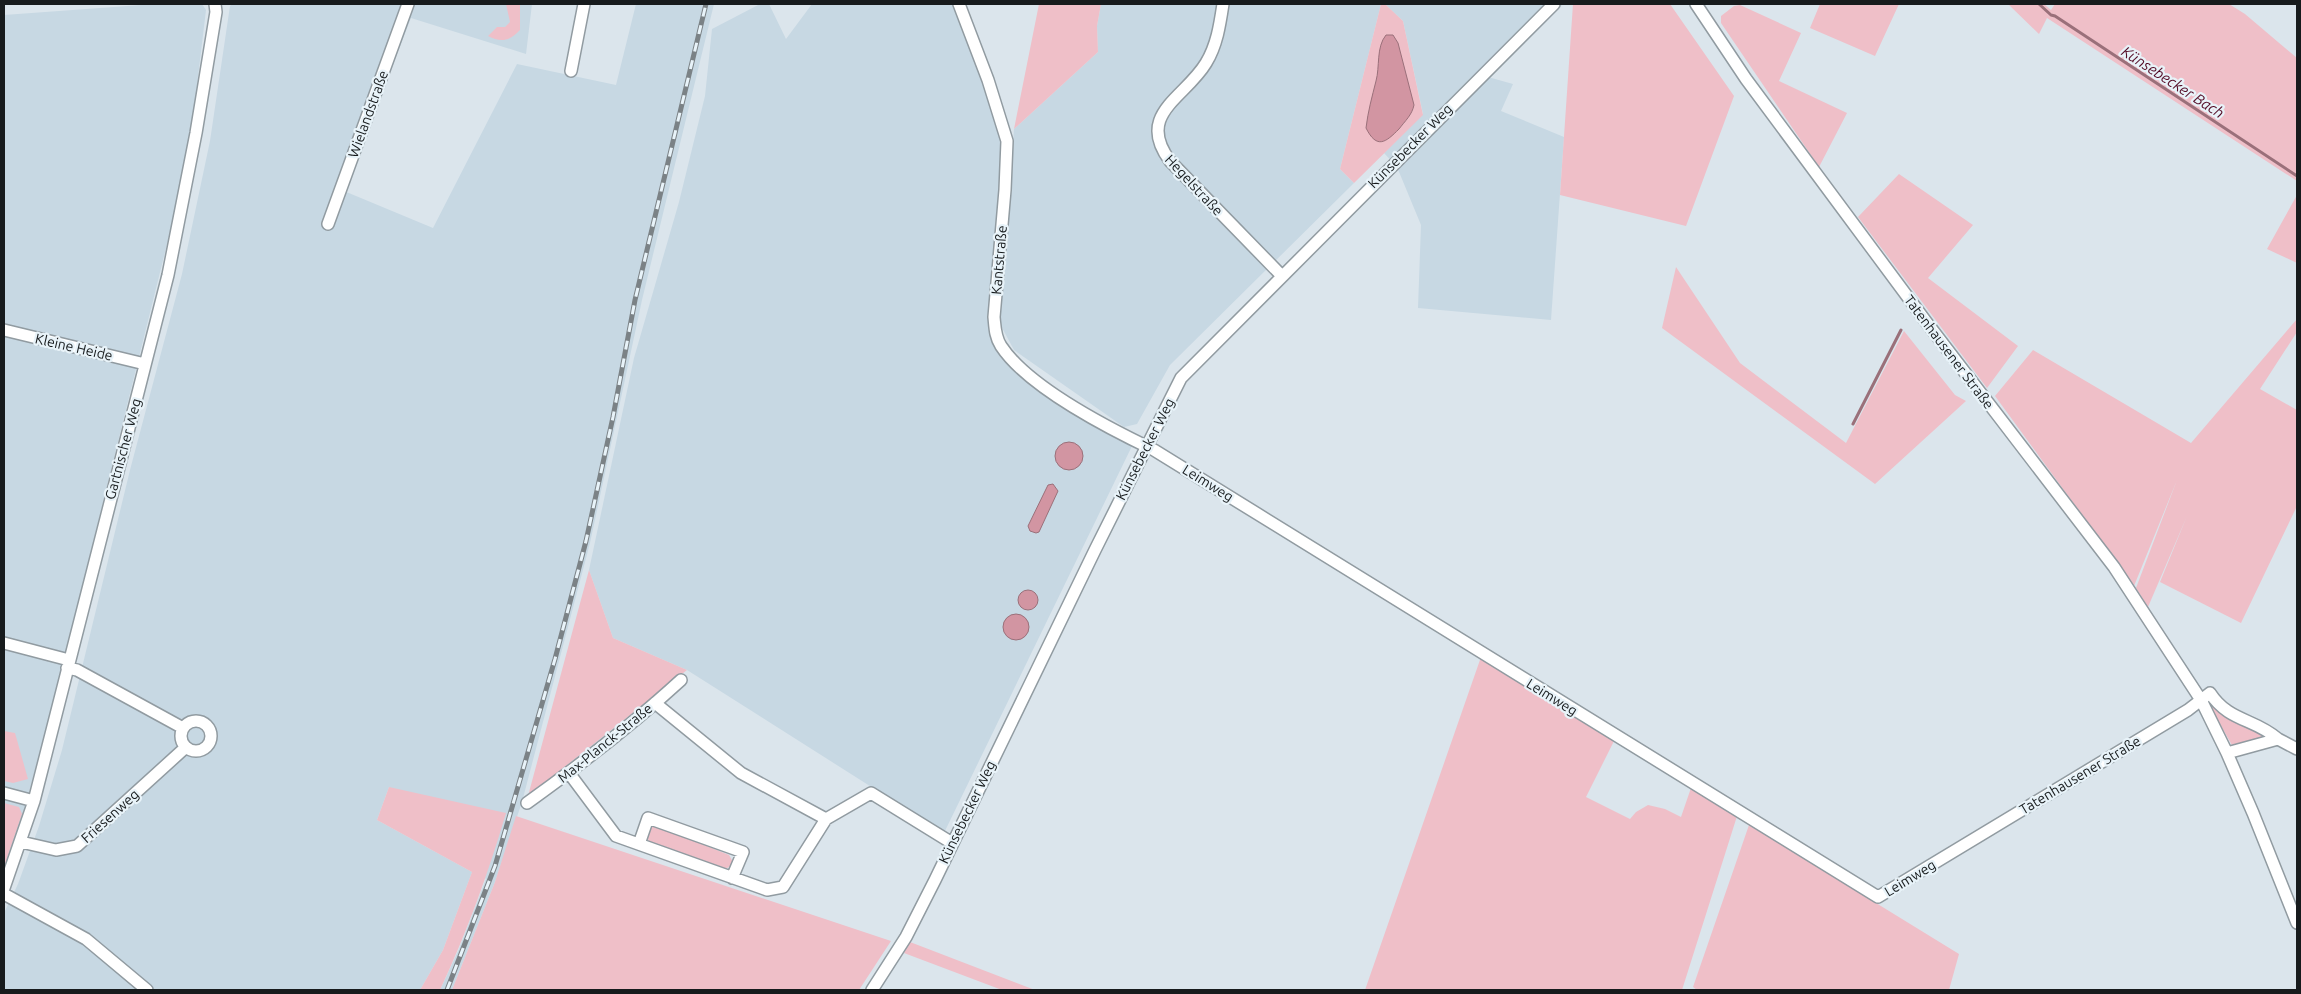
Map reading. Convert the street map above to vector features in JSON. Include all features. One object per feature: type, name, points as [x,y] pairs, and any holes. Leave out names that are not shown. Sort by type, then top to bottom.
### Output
[{"type":"street","name":"Gartnischer Weg","points":[[4,888],[34,801],[168,275],[190,163],[216,12],[215,4]]},
{"type":"street","name":"Wielandstraße","points":[[328,224],[408,4]]},
{"type":"street","points":[[571,71],[584,4]]},
{"type":"street","name":"Kantstraße","points":[[959,4],[988,80],[1007,141],[1005,190],[994,316],[996,334],[1000,344],[1029,375],[1075,408],[1146,446]]},
{"type":"street","name":"Hegelstraße","points":[[1223,4],[1220,26],[1210,55],[1200,72],[1166,107],[1158,126],[1160,148],[1170,161],[1281,275]]},
{"type":"street","name":"Künsebecker Weg","points":[[872,990],[906,938],[1181,378],[1281,275],[1554,4]]},
{"type":"street","name":"Tatenhausener Straße","points":[[1696,4],[1746,79],[1944,347],[2114,567],[2200,700],[2227,753],[2297,923]]},
{"type":"street","name":"Kleine Heide","points":[[4,330],[145,364]]},
{"type":"street","name":"Leimweg","points":[[1146,446],[1878,897],[1959,848]]},
{"type":"street","points":[[4,642],[68,664],[183,728]]},
{"type":"street","name":"Max-Planck-Straße","points":[[527,803],[570,773],[656,704],[681,680]]},
{"type":"street","points":[[2200,700],[2210,693],[2216,703],[2230,715],[2268,731],[2278,739],[2297,749]]},
{"type":"street","name":"Tatenhausener Straße","points":[[1959,848],[2188,710],[2200,700]]},
{"type":"street","points":[[656,704],[741,773],[826,818]]},
{"type":"street","points":[[197,721],[206,725],[211,734],[209,743],[203,750],[194,751],[186,747],[181,740],[183,728],[197,721]]},
{"type":"street","points":[[2227,753],[2278,739]]},
{"type":"street","name":"Friesenweg","points":[[21,842],[56,850],[77,846],[186,747]]},
{"type":"street","points":[[570,773],[616,836],[768,890],[783,887],[826,818],[871,792],[952,843]]},
{"type":"street","points":[[4,793],[34,801]]},
{"type":"street","points":[[639,844],[648,818],[743,852],[732,878]]},
{"type":"street","points":[[4,894],[86,939],[146,990]]},
{"type":"shaded area","points":[[155,4],[202,4],[206,10],[192,127],[171,228],[52,708],[23,814],[4,871],[4,15]]},
{"type":"shaded area","points":[[232,4],[532,4],[526,54],[411,18],[344,191],[433,228],[517,64],[616,85],[636,4],[714,4],[642,300],[590,543],[522,802],[495,882],[452,990],[440,990],[459,949],[486,879],[389,787],[377,820],[472,872],[443,950],[420,990],[4,990],[4,913],[18,884],[39,826],[62,750],[130,470],[182,274],[210,141],[230,6]]},
{"type":"shaded area","points":[[506,4],[520,4],[520,30],[509,39],[497,40],[488,36],[497,27],[505,27],[510,22]]},
{"type":"shaded area","points":[[760,4],[769,4],[786,39],[812,4],[952,4],[1004,139],[989,320],[996,351],[1028,379],[1132,446],[944,833],[687,670],[613,638],[589,570],[634,358],[679,202],[705,96],[712,29]]},
{"type":"shaded area","points":[[1039,4],[1101,4],[1097,26],[1098,52],[1014,129]]},
{"type":"shaded area","points":[[1101,4],[1381,4],[1340,169],[1354,183],[1170,365],[1137,424],[1124,427],[1014,350],[1000,324],[1014,129],[1098,52],[1097,26]]},
{"type":"shaded area","points":[[1381,4],[1385,4],[1403,21],[1423,115],[1354,183],[1340,169]]},
{"type":"shaded area","points":[[1385,4],[1563,4],[1488,77],[1513,84],[1501,111],[1564,137],[1551,320],[1418,308],[1421,225],[1397,167],[1384,153],[1423,114],[1403,21]]},
{"type":"shaded area","points":[[1573,4],[1670,4],[1734,96],[1686,226],[1560,195]]},
{"type":"shaded area","points":[[1820,4],[1899,4],[1875,56],[1810,28]]},
{"type":"shaded area","points":[[2008,4],[2044,4],[2051,10],[2055,4],[2229,4],[2245,14],[2297,58],[2297,181],[2047,18],[2039,34]]},
{"type":"shaded area","points":[[1740,5],[1801,33],[1779,81],[1847,113],[1819,167],[1721,23],[1721,16],[1734,6]]},
{"type":"shaded area","points":[[1386,35],[1393,35],[1398,43],[1414,105],[1410,115],[1399,129],[1382,142],[1374,139],[1366,128],[1377,75],[1379,51]]},
{"type":"shaded area","points":[[1899,174],[1973,225],[1928,278],[2018,346],[1987,388],[1858,217]]},
{"type":"shaded area","points":[[2297,195],[2297,263],[2267,249]]},
{"type":"shaded area","points":[[1676,267],[1740,363],[1846,443],[1904,331],[1955,395],[1966,401],[1875,484],[1662,328]]},
{"type":"shaded area","points":[[2297,319],[2297,332],[2260,389],[2297,410],[2297,506],[2241,623],[2160,582],[2187,516],[2148,607],[2136,588],[2177,480],[2134,586],[1995,396],[2033,350],[2191,443]]},
{"type":"shaded area","points":[[1069,442],[1079,446],[1083,456],[1079,466],[1069,470],[1059,466],[1055,456],[1059,446]]},
{"type":"shaded area","points":[[1053,484],[1058,491],[1039,532],[1030,531],[1028,526],[1048,485]]},
{"type":"shaded area","points":[[589,570],[613,638],[687,670],[528,796]]},
{"type":"shaded area","points":[[1028,590],[1035,593],[1038,600],[1035,607],[1028,610],[1021,607],[1018,600],[1021,593]]},
{"type":"shaded area","points":[[1016,614],[1025,618],[1029,627],[1025,636],[1016,640],[1007,636],[1003,627],[1007,618]]},
{"type":"shaded area","points":[[1481,657],[1615,739],[1586,797],[1630,819],[1636,812],[1648,805],[1665,809],[1681,817],[1692,785],[1738,813],[1682,990],[1365,990]]},
{"type":"shaded area","points":[[2211,699],[2267,736],[2233,747],[2208,703]]},
{"type":"shaded area","points":[[4,731],[15,733],[28,779],[13,783],[4,781]]},
{"type":"shaded area","points":[[389,787],[506,813],[476,903],[440,990],[420,990],[443,950],[472,872],[377,820]]},
{"type":"shaded area","points":[[4,803],[19,807],[22,814],[4,867]]},
{"type":"shaded area","points":[[516,816],[891,941],[859,990],[452,990],[495,882]]},
{"type":"shaded area","points":[[1749,825],[1959,954],[1949,990],[1697,990],[1693,987]]},
{"type":"shaded area","points":[[657,826],[729,855],[733,862],[731,866],[723,870],[650,844],[646,834],[652,827]]},
{"type":"shaded area","points":[[910,942],[1035,990],[1002,990],[904,953]]},
{"type":"waterway","name":"Künsebecker Bach","points":[[2039,4],[2051,15],[2297,176]]},
{"type":"waterway","points":[[1853,424],[1901,330]]},
{"type":"railway","points":[[447,990],[495,866],[555,659],[586,541],[613,417],[635,300],[706,4]]}]
